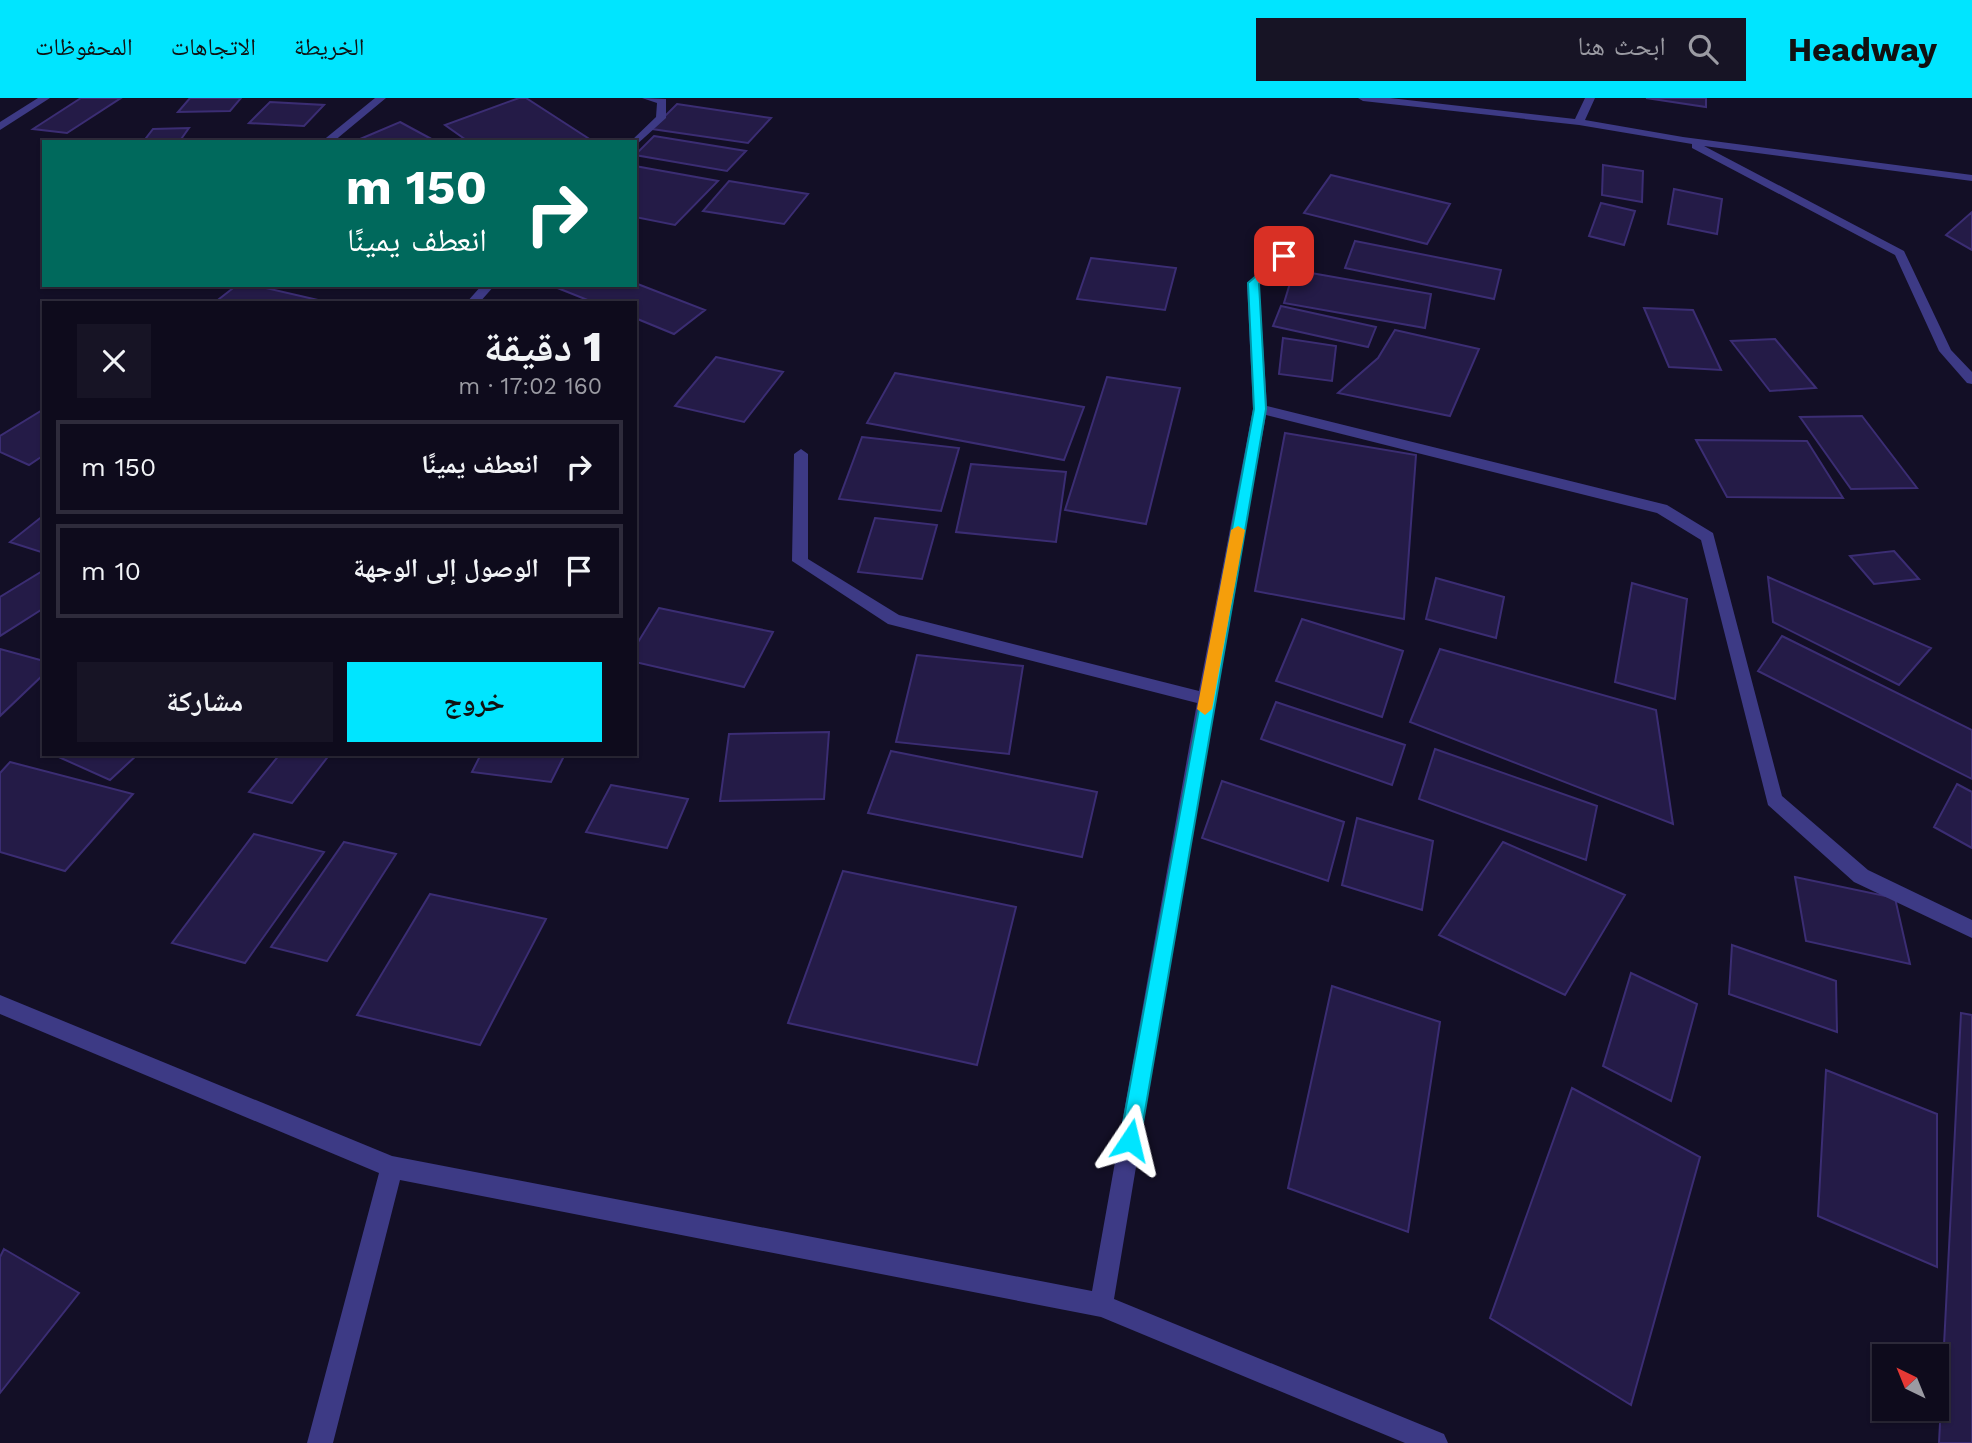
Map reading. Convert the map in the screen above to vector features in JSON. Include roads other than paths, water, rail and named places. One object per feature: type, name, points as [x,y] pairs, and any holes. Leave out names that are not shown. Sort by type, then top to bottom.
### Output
[{"type":"street","points":[[0,127],[45,98]]},
{"type":"street","points":[[329,140],[382,98]]},
{"type":"street","points":[[637,141],[661,118],[662,101],[647,98]]},
{"type":"street","points":[[1363,98],[1580,122],[1683,140],[1972,178]]},
{"type":"street","points":[[1580,122],[1590,98]]},
{"type":"street","points":[[1683,140],[1900,253],[1945,351],[1972,380]]},
{"type":"street","points":[[1101,1305],[1206,699],[1260,409],[1253,283],[1284,256]]},
{"type":"street","points":[[473,301],[487,287]]},
{"type":"street","points":[[1260,409],[1662,509],[1708,537],[1773,800],[1861,876],[1972,929]]},
{"type":"street","points":[[801,454],[800,561],[894,620],[1206,699]]},
{"type":"street","points":[[0,1004],[392,1167],[1101,1305],[1435,1443]]},
{"type":"street","points":[[320,1443],[392,1167]]}]
